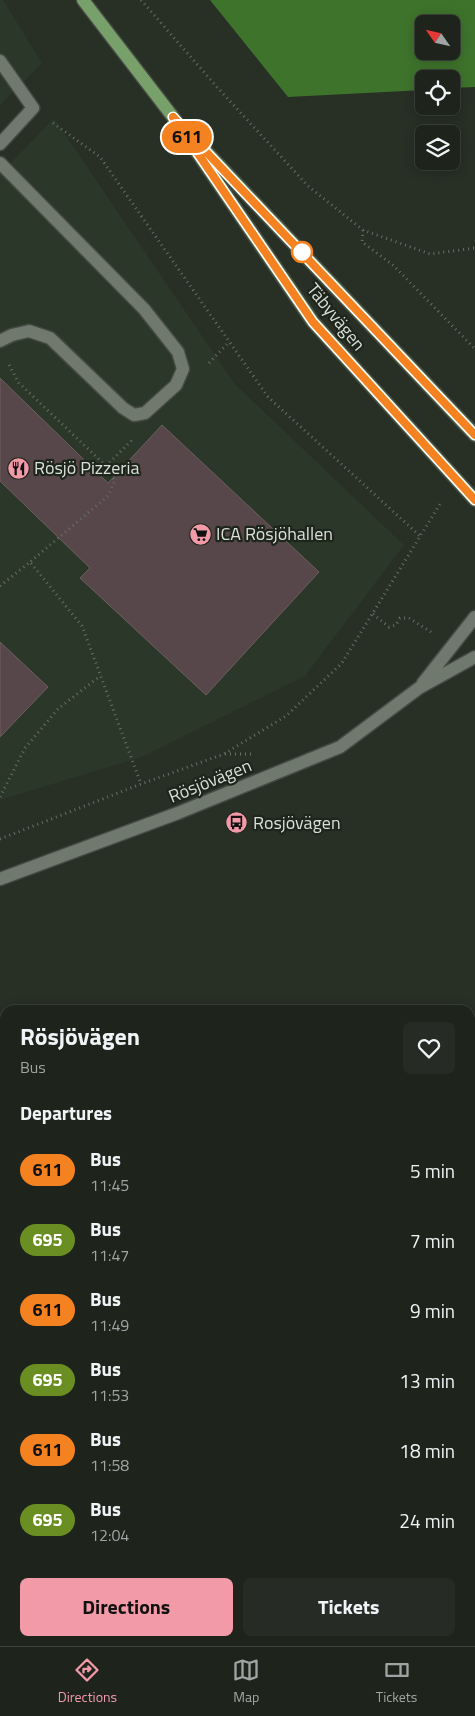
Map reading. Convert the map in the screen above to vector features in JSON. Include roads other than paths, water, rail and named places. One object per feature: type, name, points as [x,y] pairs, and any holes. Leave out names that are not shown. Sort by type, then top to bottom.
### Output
[{"type":"main road","name":"Täbyvägen","points":[[84,0],[173,117],[313,322],[475,500]]},
{"type":"main road","name":"Täbyvägen","points":[[173,117],[475,435]]},
{"type":"street","points":[[0,61],[33,108],[0,144]]},
{"type":"street","points":[[0,163],[144,309],[178,352],[184,369],[176,385],[145,413],[134,415],[123,408],[50,338],[29,331],[12,335],[0,341]]},
{"type":"street","name":"Rösjövägen","points":[[419,688],[475,617]]},
{"type":"street","name":"Rösjövägen","points":[[0,879],[178,813],[340,747],[419,688],[475,657]]},
{"type":"place","name":"Rösjö Pizzeria","points":[[18,468]]},
{"type":"place","name":"ICA Rösjöhallen","points":[[200,534]]},
{"type":"place","name":"Rosjövägen","points":[[237,823]]}]
